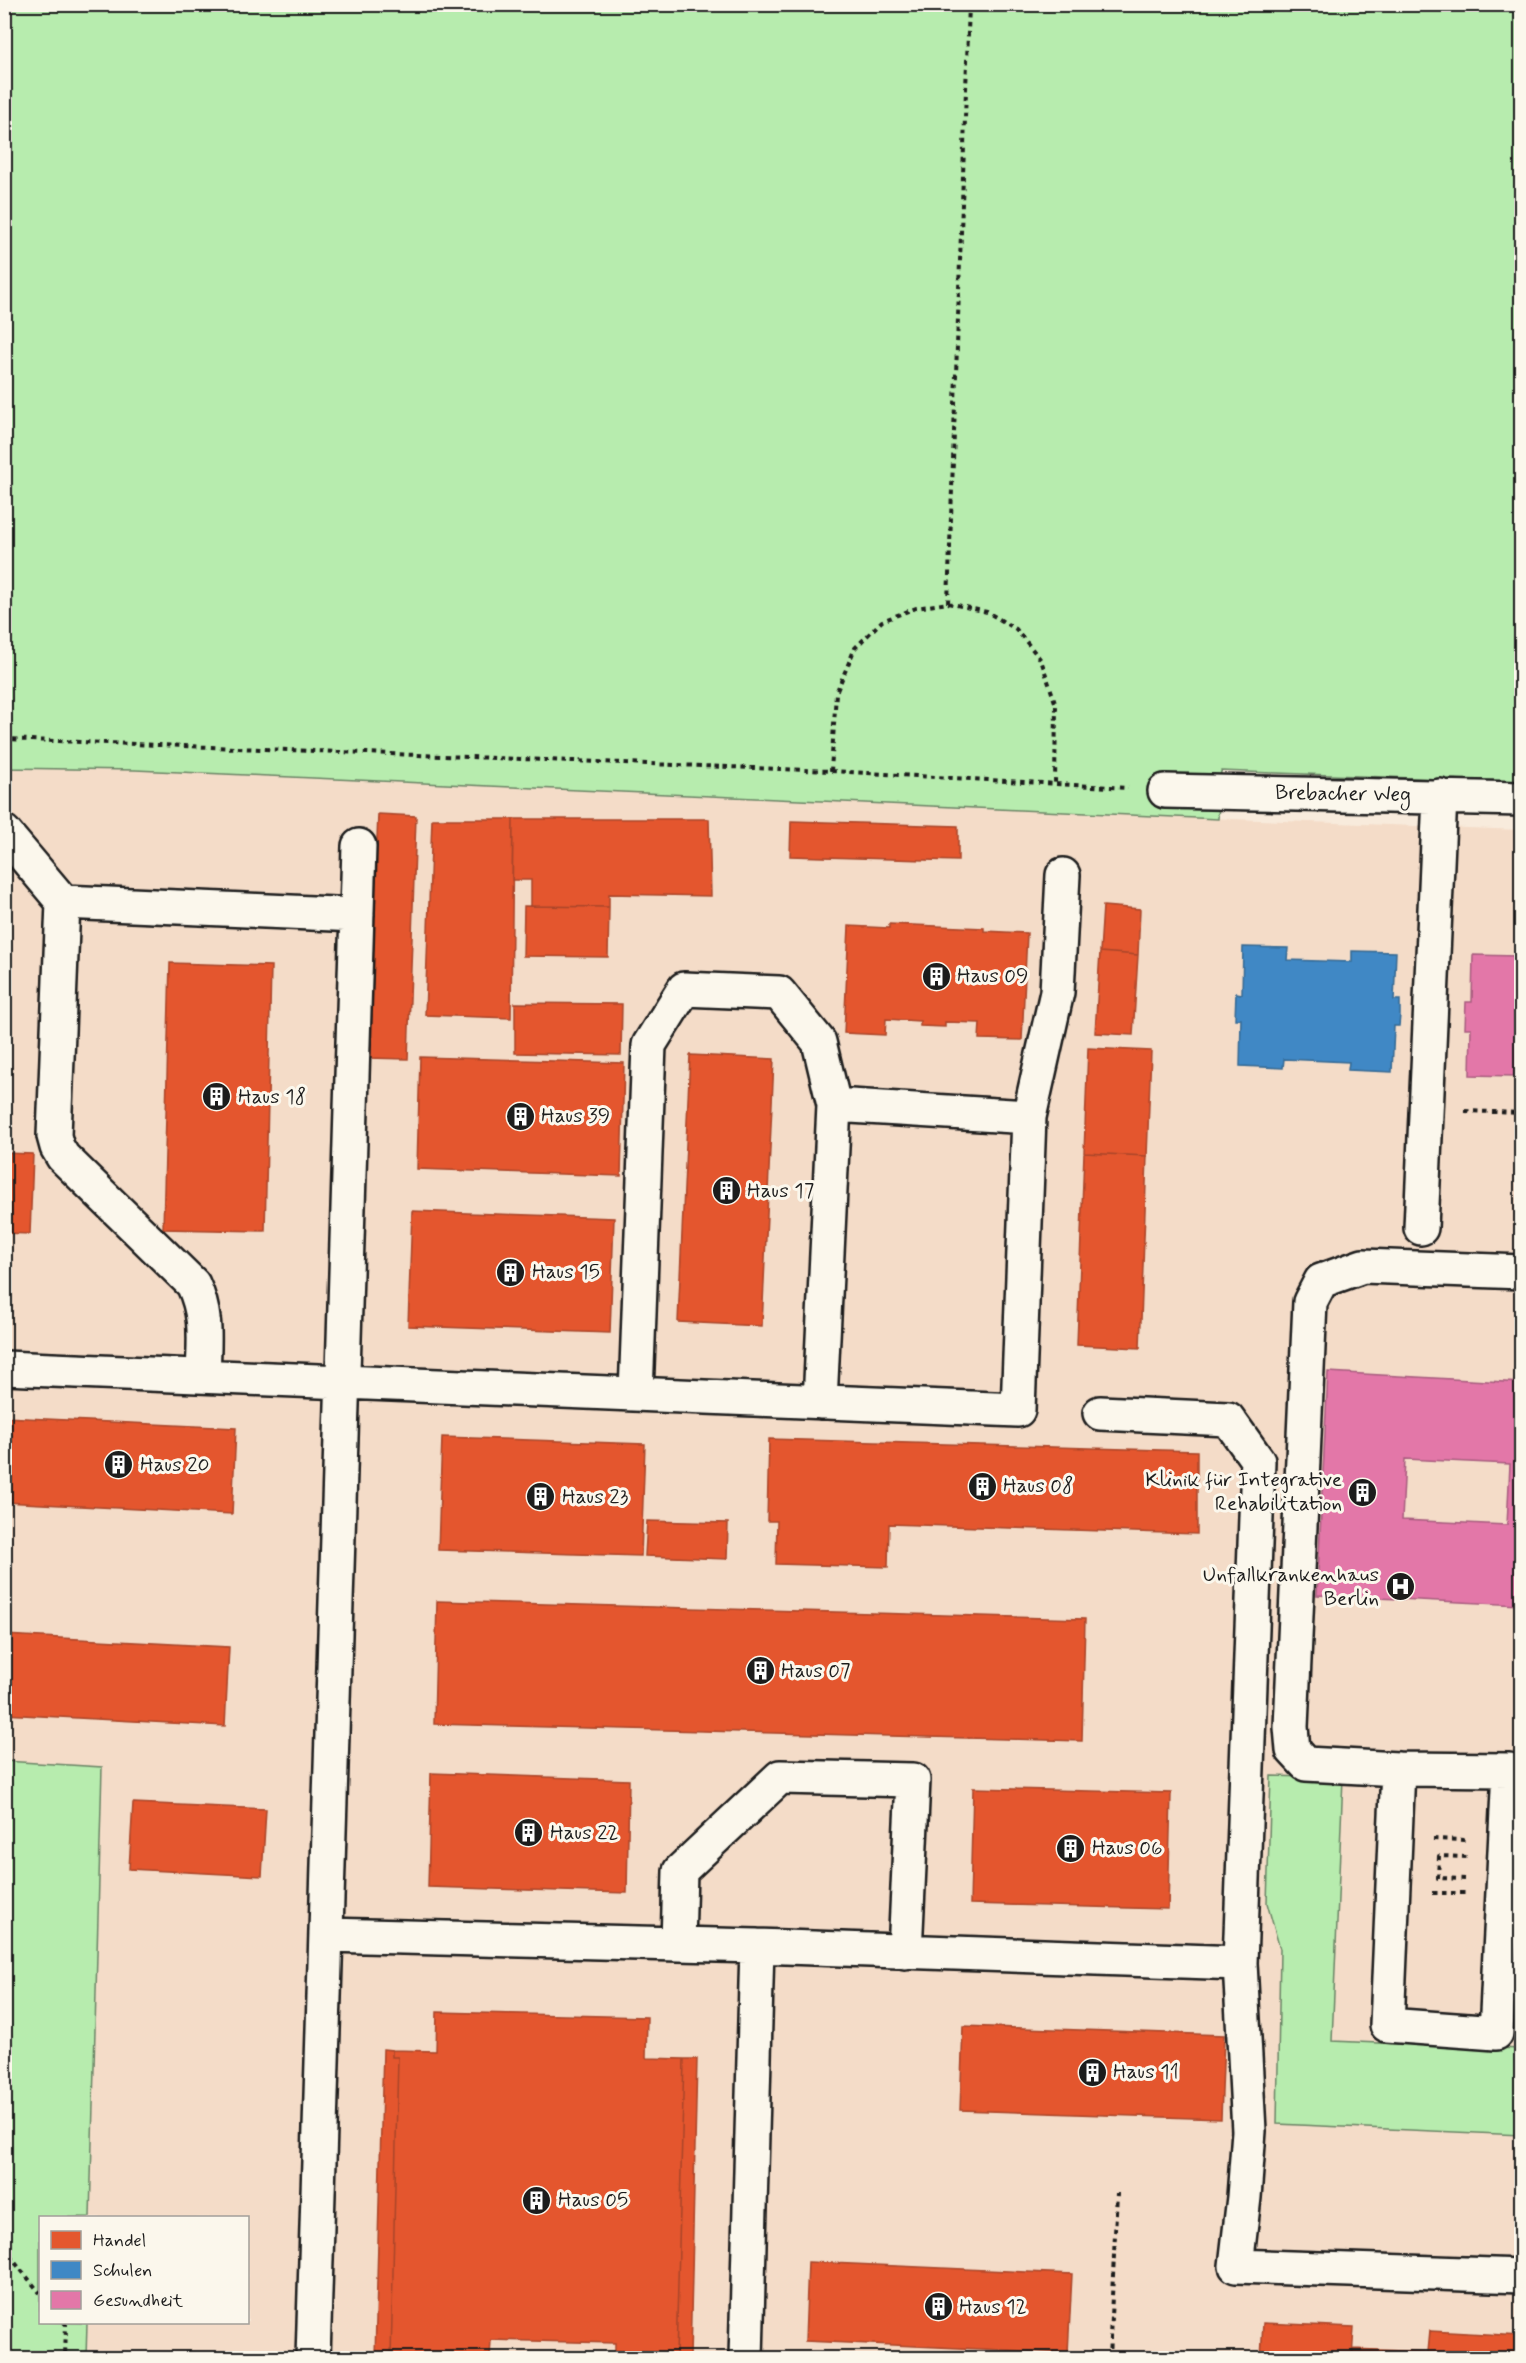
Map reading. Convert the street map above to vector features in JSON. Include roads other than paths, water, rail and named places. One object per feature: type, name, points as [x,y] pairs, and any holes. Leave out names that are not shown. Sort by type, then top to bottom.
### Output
[{"type":"street","name":"Brebacher Weg","points":[[1165,790],[1521,799]]},
{"type":"street","points":[[1421,1228],[1426,1110],[1429,796]]},
{"type":"street","points":[[4,832],[63,902],[54,1136],[57,1147],[63,1157],[193,1284],[202,1302],[204,1319],[202,1376]]},
{"type":"street","points":[[313,2358],[359,846]]},
{"type":"street","points":[[4,1368],[1018,1410],[1029,1117],[1057,992],[1063,875]]},
{"type":"street","points":[[63,902],[357,915]]},
{"type":"street","points":[[636,1394],[649,1045],[684,989],[779,993],[819,1042],[834,1105],[820,1402]]},
{"type":"street","points":[[834,1105],[1029,1117]]},
{"type":"street","points":[[1398,1769],[1387,2025],[1496,2033],[1509,1770],[1398,1769],[1306,1764],[1293,1750],[1291,1727],[1310,1302],[1321,1281],[1363,1266],[1521,1272]]},
{"type":"street","points":[[1100,1413],[1228,1419],[1258,1461],[1240,1964],[1249,2131],[1236,2266],[1521,2276]]},
{"type":"street","points":[[678,1944],[680,1871],[780,1777],[912,1780],[905,1952]]},
{"type":"street","points":[[326,1935],[678,1944],[1240,1964]]},
{"type":"street","points":[[747,2358],[757,1947]]},
{"type":"place","name":"Haus 09","points":[[936,976]]},
{"type":"place","name":"Haus 18","points":[[217,1097]]},
{"type":"place","name":"Haus 39","points":[[520,1116]]},
{"type":"place","name":"Haus 17","points":[[726,1191]]},
{"type":"place","name":"Haus 15","points":[[511,1272]]},
{"type":"place","name":"Haus 20","points":[[119,1465]]},
{"type":"place","name":"Haus 08","points":[[982,1486]]},
{"type":"place","name":"Klinik für Integrative Rehabilitation","points":[[1363,1492]]},
{"type":"place","name":"Haus 23","points":[[541,1497]]},
{"type":"place","name":"Unfallkrankenhaus Berlin","points":[[1400,1587]]},
{"type":"place","name":"Haus 07","points":[[760,1671]]},
{"type":"place","name":"Haus 22","points":[[529,1833]]},
{"type":"place","name":"Haus 06","points":[[1071,1848]]},
{"type":"place","name":"Haus 11","points":[[1092,2072]]},
{"type":"place","name":"Haus 05","points":[[537,2200]]},
{"type":"place","name":"Haus 12","points":[[938,2307]]}]
